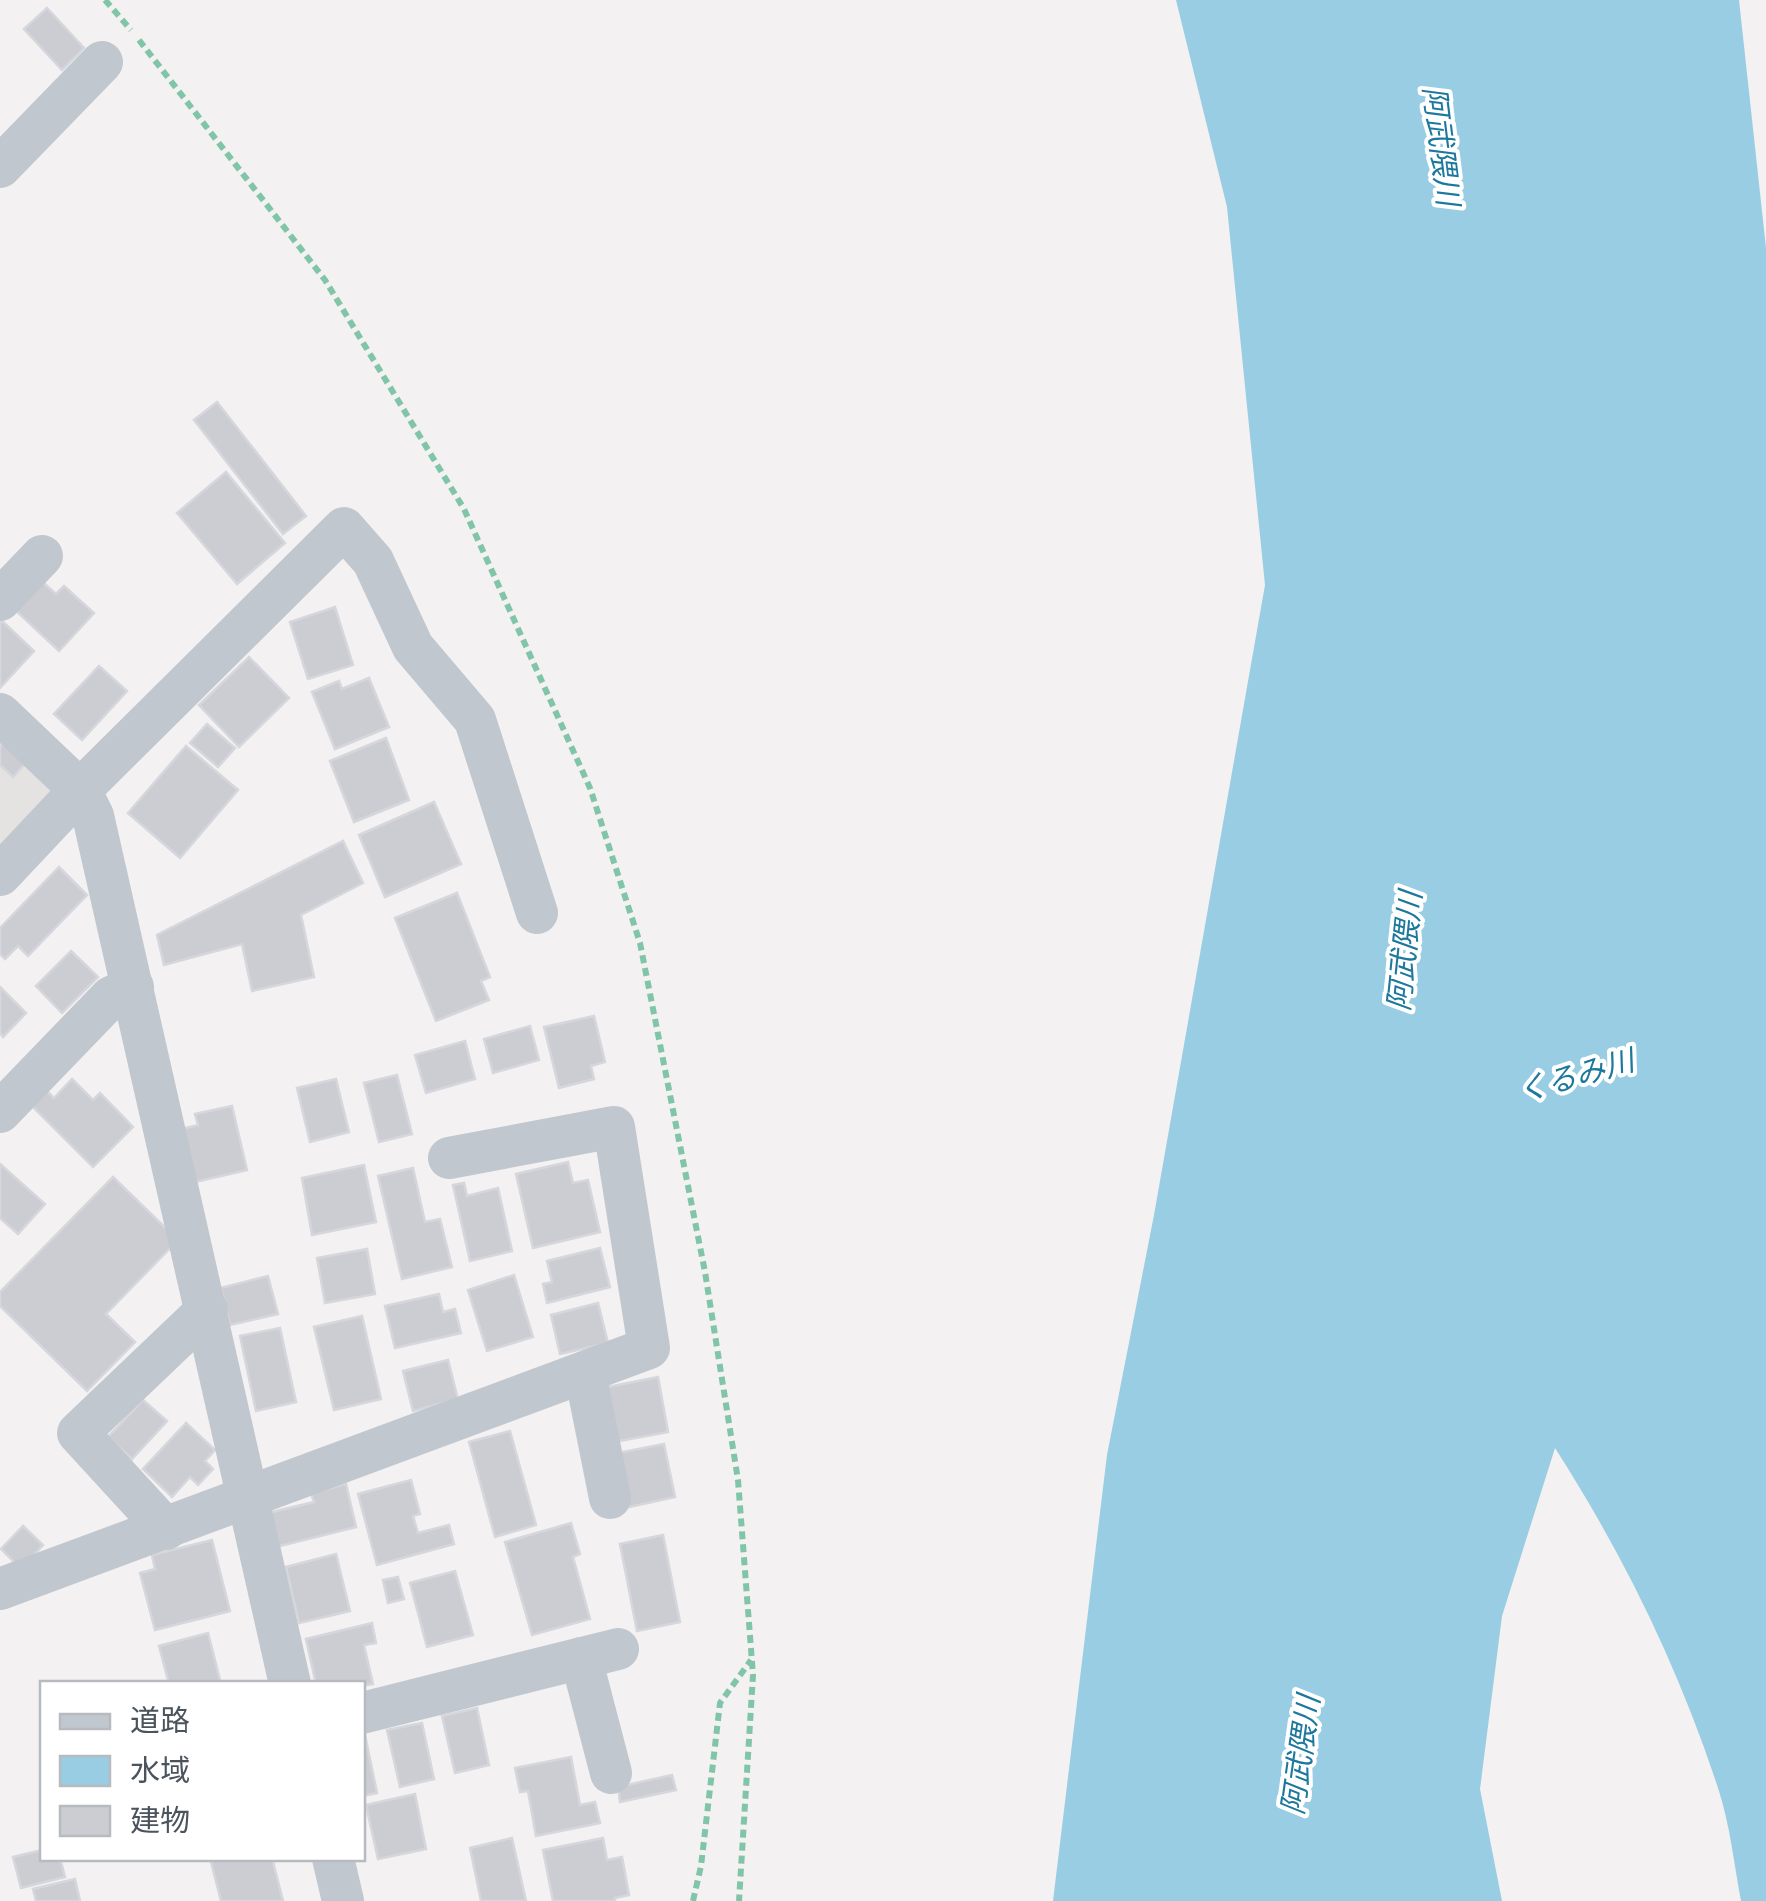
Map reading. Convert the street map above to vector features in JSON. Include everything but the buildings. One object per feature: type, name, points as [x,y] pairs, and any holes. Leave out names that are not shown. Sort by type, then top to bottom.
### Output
[{"type":"street","points":[[0,168],[102,62]]},
{"type":"street","points":[[0,875],[80,790],[344,528],[373,561],[412,647],[475,720],[536,912]]},
{"type":"street","points":[[0,600],[42,556]]},
{"type":"street","points":[[0,714],[80,790],[93,816],[289,1681]]},
{"type":"street","points":[[0,1112],[111,997],[134,988]]},
{"type":"street","points":[[0,1590],[650,1348],[614,1127],[449,1158]]},
{"type":"street","points":[[166,1529],[78,1433],[207,1310]]},
{"type":"street","points":[[585,1372],[610,1498]]},
{"type":"street","points":[[365,1712],[600,1653],[610,1772]]},
{"type":"street","points":[[333,1861],[343,1901]]},
{"type":"path","points":[[693,1901],[701,1866],[720,1703],[752,1659]]},
{"type":"shaded area","points":[[0,735],[58,791],[0,852]]},
{"type":"water","points":[[1176,0],[1739,0],[1766,248],[1766,1901],[1741,1901],[1722,1802],[1686,1699],[1626,1571],[1555,1448],[1502,1616],[1480,1789],[1502,1901],[1053,1901],[1107,1455],[1154,1215],[1265,585],[1227,207]]},
{"type":"water label","name":"阿武隈川","points":[[1441,146]]},
{"type":"water label","name":"阿武隈川","points":[[1405,951]]},
{"type":"water label","name":"くるみ川","points":[[1576,1076]]},
{"type":"water label","name":"阿武隈川","points":[[1301,1755]]}]
